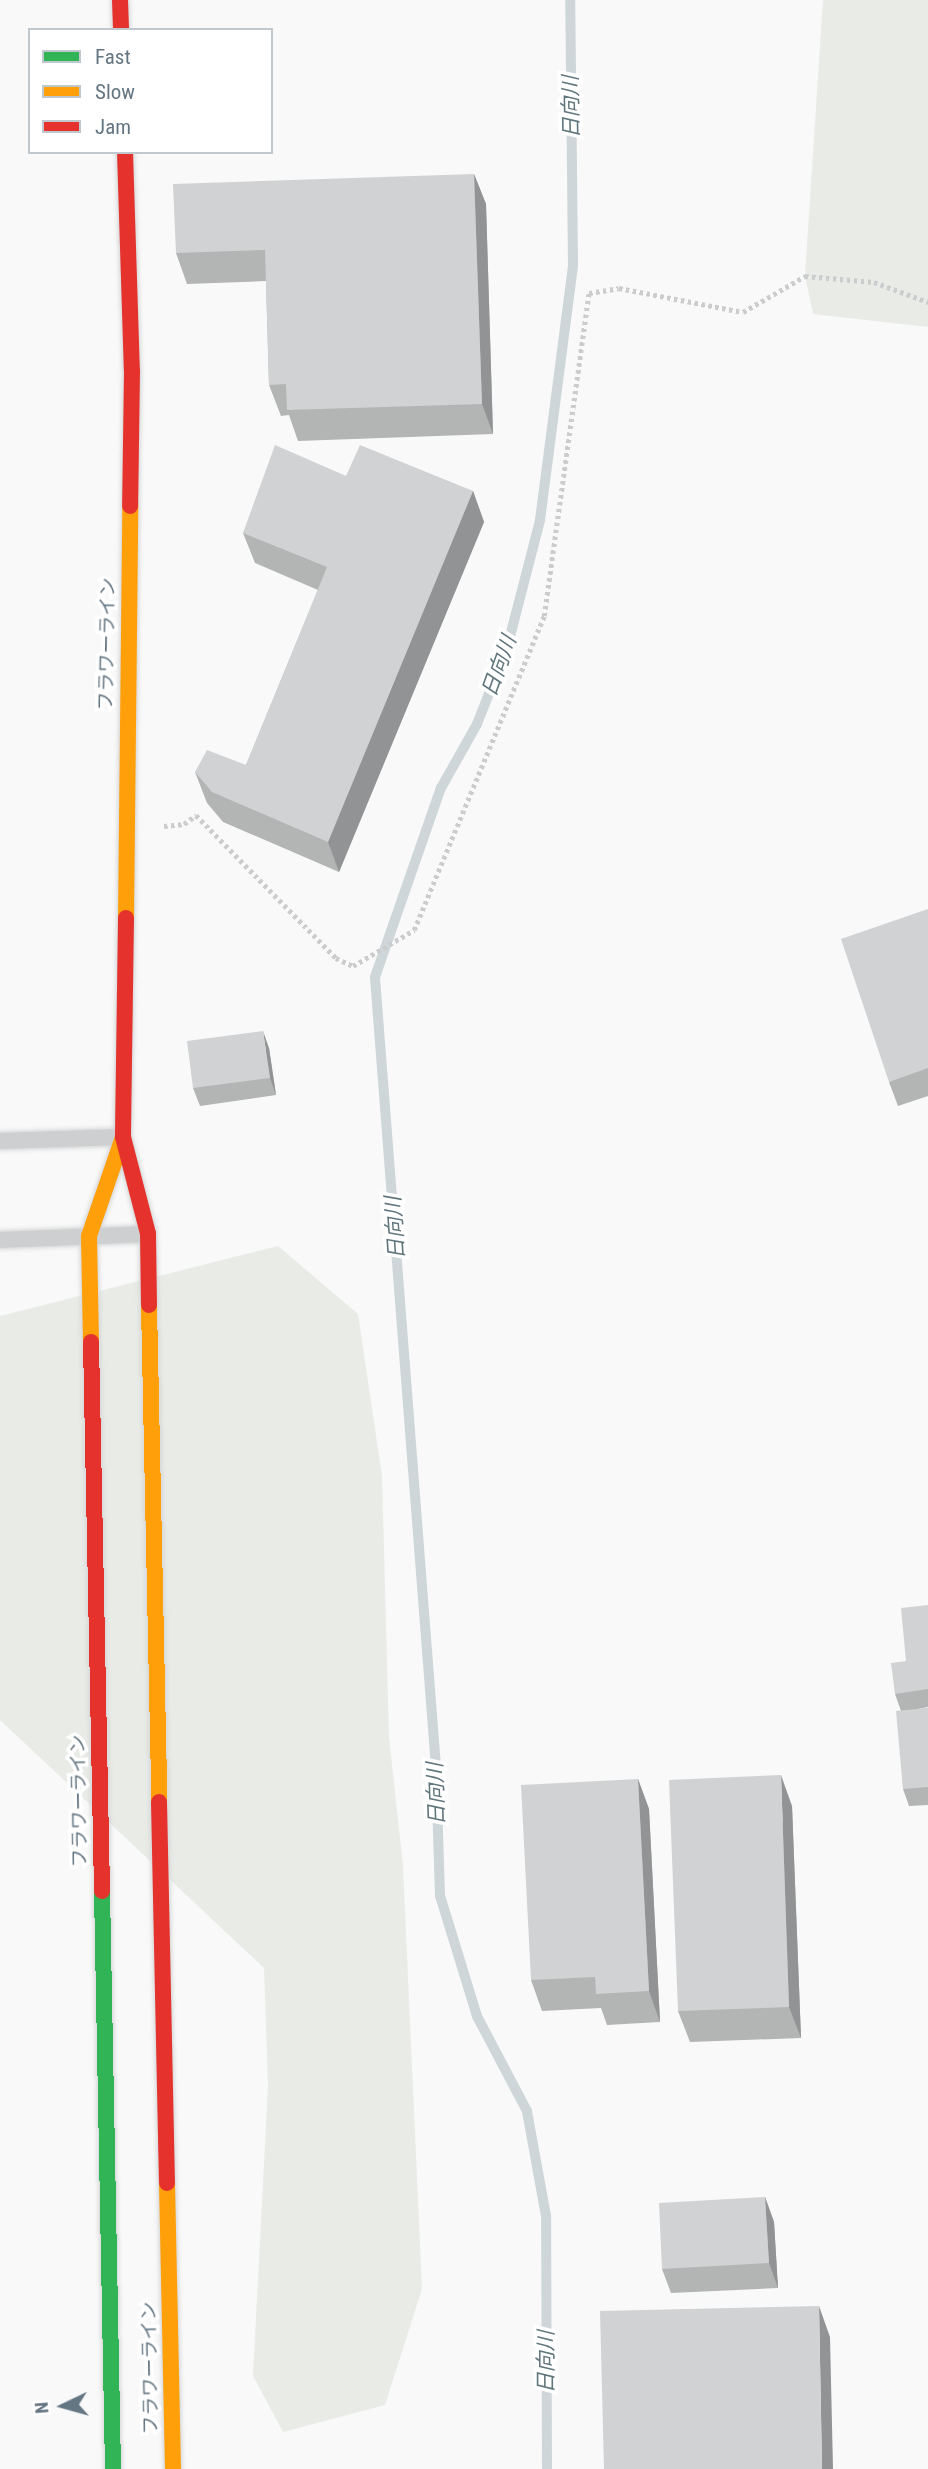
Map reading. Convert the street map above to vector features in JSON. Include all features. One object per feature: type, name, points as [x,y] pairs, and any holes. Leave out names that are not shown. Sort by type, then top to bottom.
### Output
[{"type":"street","points":[[120,0],[121,28]]},
{"type":"street","name":"フラワーライン","points":[[125,154],[132,371],[122,1137],[148,1234],[173,2469]]},
{"type":"street","name":"フラワーライン","points":[[113,2469],[89,1236],[122,1137]]},
{"type":"lane","points":[[0,1141],[122,1137]]},
{"type":"lane","points":[[0,1240],[148,1234]]},
{"type":"path","points":[[156,827],[184,824],[196,815],[336,958],[353,966],[414,930],[544,617],[589,293],[619,288],[743,312],[805,276],[874,282],[928,302]]},
{"type":"shaded area","points":[[823,0],[928,0],[928,327],[813,314],[805,276]]},
{"type":"shaded area","points":[[278,1246],[358,1314],[382,1476],[389,1737],[403,1866],[422,2289],[385,2405],[283,2432],[253,2376],[268,2086],[264,1968],[0,1720],[0,1316]]},
{"type":"building","points":[[474,174],[482,404],[287,410],[286,384],[269,385],[265,250],[176,253],[173,184]]},
{"type":"building","points":[[275,445],[346,476],[360,445],[473,491],[328,842],[212,792],[195,772],[207,750],[246,765],[327,567],[243,533]]},
{"type":"building","points":[[928,909],[928,1068],[889,1082],[841,939]]},
{"type":"building","points":[[263,1031],[270,1078],[193,1088],[187,1041]]},
{"type":"building","points":[[928,1605],[928,1689],[895,1694],[891,1663],[906,1661],[901,1608]]},
{"type":"building","points":[[928,1708],[928,1787],[903,1789],[896,1711]]},
{"type":"building","points":[[781,1775],[789,2007],[678,2011],[669,1780]]},
{"type":"building","points":[[638,1779],[649,1991],[596,1994],[595,1977],[531,1980],[521,1785]]},
{"type":"building","points":[[765,2197],[769,2263],[662,2269],[659,2203]]},
{"type":"building","points":[[819,2306],[822,2469],[604,2469],[600,2311]]},
{"type":"waterway","name":"日向川","points":[[547,2469],[546,2216],[527,2111],[477,2016],[440,1896],[436,1767],[375,977],[441,788],[477,724],[507,648],[540,520],[573,265],[570,0]]},
{"type":"traffic: fast","points":[[102,1891],[113,2469]]},
{"type":"traffic: slow","points":[[126,918],[130,506]]},
{"type":"traffic: slow","points":[[91,1342],[89,1236],[123,1137]]},
{"type":"traffic: slow","points":[[149,1305],[159,1802]]},
{"type":"traffic: slow","points":[[167,2183],[173,2469]]},
{"type":"traffic: jam","points":[[120,0],[121,28]]},
{"type":"traffic: jam","points":[[125,154],[132,371],[130,506]]},
{"type":"traffic: jam","points":[[126,918],[123,1137],[148,1234],[149,1305]]},
{"type":"traffic: jam","points":[[91,1342],[102,1891]]},
{"type":"traffic: jam","points":[[159,1802],[167,2183]]}]
